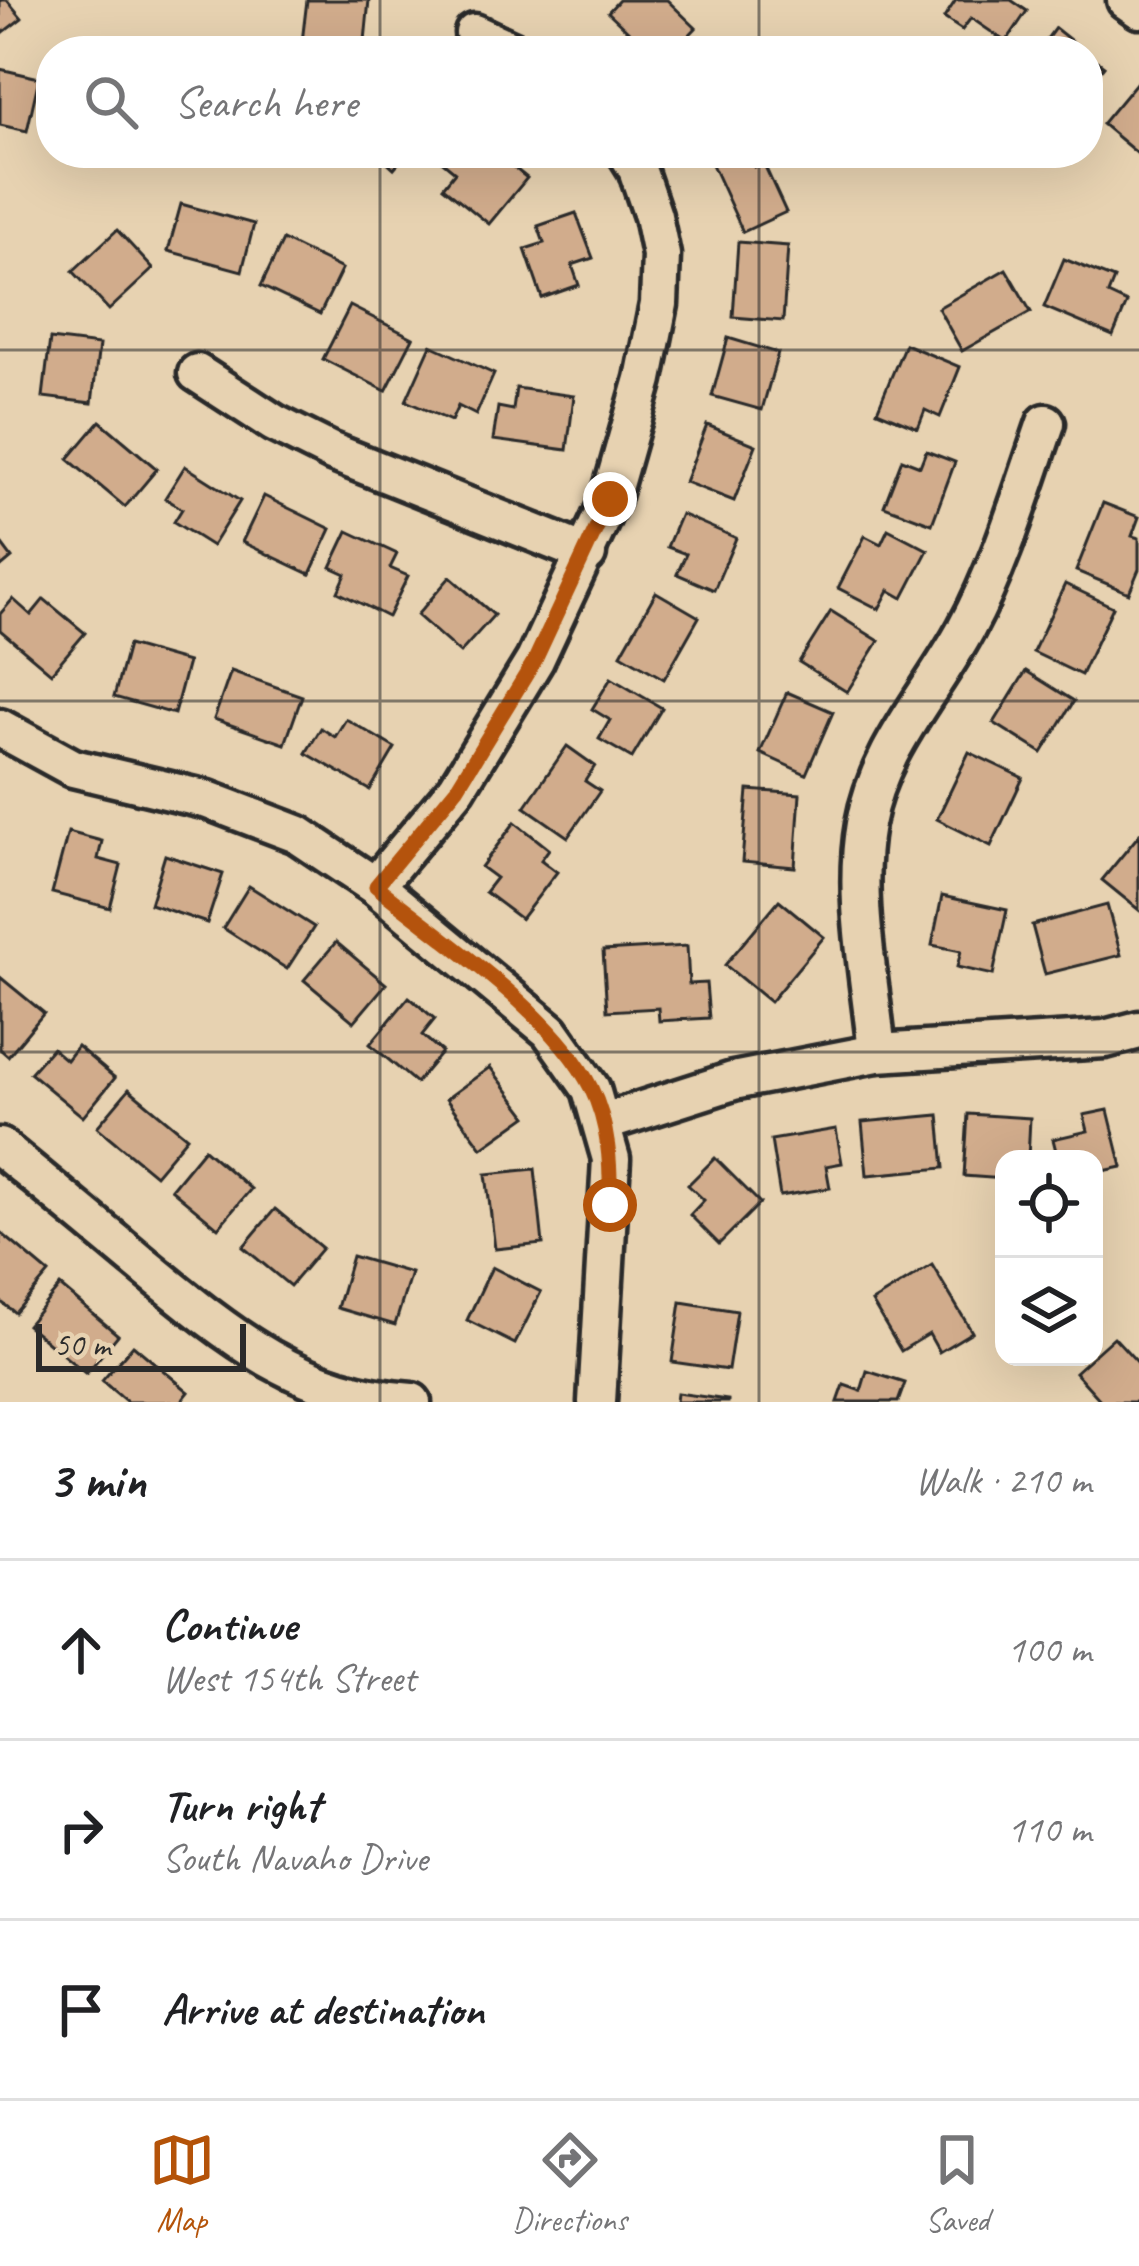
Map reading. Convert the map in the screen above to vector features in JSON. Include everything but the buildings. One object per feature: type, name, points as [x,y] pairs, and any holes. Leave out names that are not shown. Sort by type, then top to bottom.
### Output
[{"type":"street","points":[[1126,0],[1139,8]]},
{"type":"street","points":[[474,33],[480,36]]},
{"type":"street","points":[[376,886],[457,788],[535,660],[610,499],[644,379],[659,304],[661,255],[636,168]]},
{"type":"street","points":[[197,373],[274,423],[332,452],[586,554]]},
{"type":"street","points":[[877,1053],[860,876],[865,824],[885,762],[966,628],[989,579],[1046,423]]},
{"type":"street","points":[[0,728],[73,768],[163,788],[298,834],[376,886],[550,1031],[591,1089],[611,1159],[597,1402]]},
{"type":"street","points":[[602,1123],[733,1081],[877,1053],[1106,1039],[1139,1030]]},
{"type":"street","points":[[0,1147],[248,1349],[299,1376],[341,1391],[412,1402]]},
{"type":"route","points":[[610,499],[535,660],[457,788],[376,886],[528,1010],[572,1060],[591,1089],[602,1123],[611,1159],[610,1205]]}]
